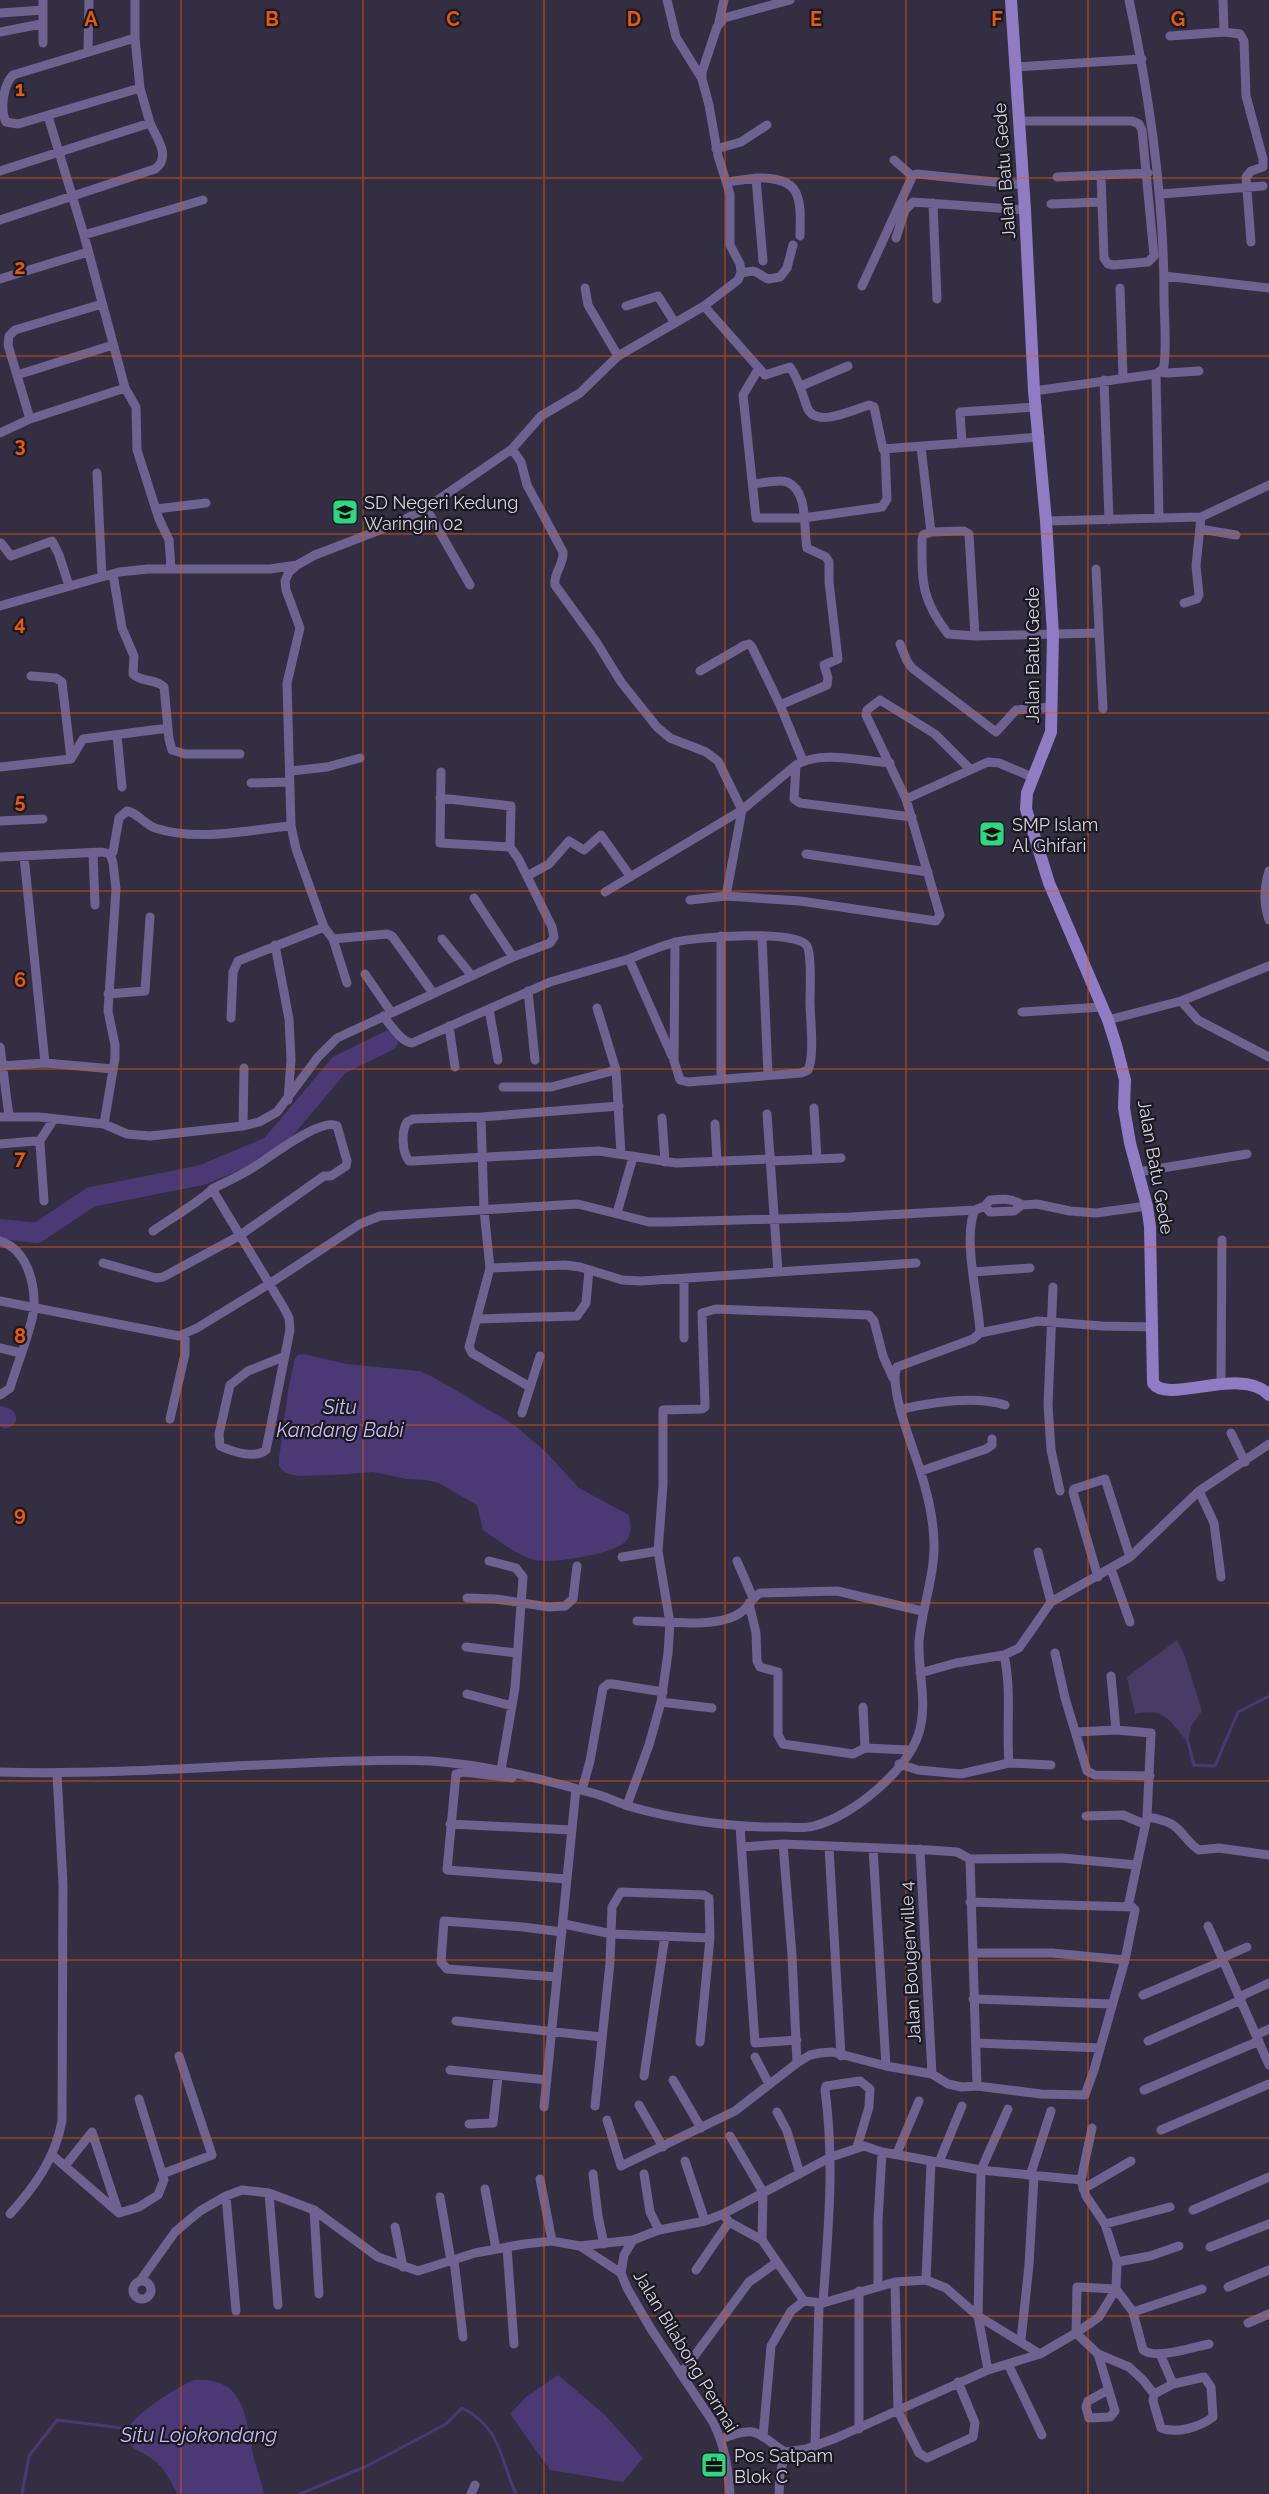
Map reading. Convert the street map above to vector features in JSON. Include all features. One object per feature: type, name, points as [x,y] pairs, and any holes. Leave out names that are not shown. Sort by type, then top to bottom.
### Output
[{"type":"street","points":[[88,51],[89,0]]},
{"type":"street","points":[[0,220],[159,166],[163,153],[150,123],[140,88],[135,38],[135,0]]},
{"type":"street","points":[[347,983],[333,939],[324,927],[296,849],[291,826],[287,683],[300,628],[285,581],[289,572],[297,565],[315,555],[398,523],[426,508],[512,449],[541,416],[580,393],[618,356],[704,306],[738,280],[741,273],[740,264],[732,251],[729,239],[731,205],[727,182],[716,149],[710,105],[702,79],[676,37],[667,0]]},
{"type":"street","points":[[702,79],[724,0]]},
{"type":"street","points":[[719,24],[728,15],[790,0]]},
{"type":"street","name":"Jalan Batu Gede","points":[[1011,0],[1024,185],[1034,390],[1040,436],[1053,634],[1048,742],[1032,777],[1026,800],[1027,818],[1063,920],[1108,1020],[1124,1074],[1125,1115],[1147,1206],[1153,1264],[1152,1374],[1155,1387],[1168,1390],[1221,1383],[1251,1385],[1268,1393]]},
{"type":"street","points":[[1130,0],[1148,86],[1161,194],[1164,360],[1158,373],[1159,518]]},
{"type":"street","points":[[1223,0],[1224,32]]},
{"type":"street","points":[[0,13],[43,5],[41,24],[43,43]]},
{"type":"street","points":[[0,32],[41,24]]},
{"type":"street","points":[[1170,36],[1224,32],[1240,34],[1244,41],[1245,90],[1266,168],[1249,173],[1246,177],[1251,242]]},
{"type":"street","points":[[135,38],[19,73],[8,80],[1,111],[6,122],[18,124],[140,88]]},
{"type":"street","points":[[1015,67],[1142,59]]},
{"type":"street","points":[[48,116],[84,235],[125,388],[136,407],[137,450],[156,509],[169,540],[171,569]]},
{"type":"street","points":[[1020,121],[1136,122],[1142,130],[1148,173],[1154,256],[1148,262],[1114,265],[1106,261],[1101,175]]},
{"type":"street","points":[[0,171],[150,123]]},
{"type":"street","points":[[716,149],[741,142],[767,125]]},
{"type":"street","points":[[894,160],[912,176]]},
{"type":"street","points":[[1057,177],[1148,173]]},
{"type":"street","points":[[862,286],[912,176],[918,174],[1024,185]]},
{"type":"street","points":[[756,178],[763,261]]},
{"type":"street","points":[[727,182],[777,178],[790,184],[797,194],[801,213],[800,236]]},
{"type":"street","points":[[1161,194],[1263,186]]},
{"type":"street","points":[[84,235],[203,200]]},
{"type":"street","points":[[896,237],[909,204],[913,202],[1025,210]]},
{"type":"street","points":[[1051,204],[1102,202]]},
{"type":"street","points":[[933,203],[937,299]]},
{"type":"street","points":[[741,273],[754,270],[768,279],[780,277],[787,268],[793,245]]},
{"type":"street","points":[[0,279],[88,252]]},
{"type":"street","points":[[1164,276],[1269,288]]},
{"type":"street","points":[[585,288],[588,304],[618,356]]},
{"type":"street","points":[[1120,288],[1123,377]]},
{"type":"street","points":[[626,306],[658,296],[675,323]]},
{"type":"street","points":[[30,419],[8,345],[11,333],[102,304]]},
{"type":"street","points":[[704,306],[766,375],[790,367],[801,386],[808,410],[816,417],[829,417],[868,405],[874,407],[877,413],[880,445],[885,450],[887,499],[882,507],[803,519],[756,518],[744,395],[759,368]]},
{"type":"street","points":[[17,375],[113,345]]},
{"type":"street","points":[[801,386],[848,366]]},
{"type":"street","points":[[1034,390],[1123,377],[1199,371]]},
{"type":"street","points":[[1104,380],[1108,520]]},
{"type":"street","points":[[0,433],[30,419],[125,388]]},
{"type":"street","points":[[962,443],[960,412],[1037,407]]},
{"type":"street","points":[[885,450],[1040,436]]},
{"type":"street","points":[[921,447],[931,532]]},
{"type":"street","points":[[512,449],[521,462],[527,485],[563,552],[563,561],[555,578],[555,585],[606,656],[621,682],[657,727],[670,738],[706,752],[718,761],[742,810],[726,896]]},
{"type":"street","points":[[97,473],[102,577]]},
{"type":"street","points":[[754,484],[785,481],[800,494],[807,548],[826,557],[829,562],[829,582],[840,655],[834,662],[824,665],[828,685],[780,705]]},
{"type":"street","points":[[1046,521],[1201,517],[1256,489],[1269,485]]},
{"type":"street","points":[[156,509],[206,503]]},
{"type":"street","points":[[426,508],[470,585]]},
{"type":"street","points":[[1184,603],[1198,597],[1196,566],[1201,517]]},
{"type":"street","points":[[1200,529],[1236,534]]},
{"type":"street","points":[[975,636],[969,534],[964,531],[931,532],[924,535],[922,540],[923,586],[927,600],[948,634],[975,636],[1099,633]]},
{"type":"street","points":[[1,543],[11,556],[52,541],[69,586]]},
{"type":"street","points":[[0,606],[113,574],[171,569],[270,569],[297,565]]},
{"type":"street","points":[[1096,569],[1103,709]]},
{"type":"street","points":[[113,574],[122,628],[134,656],[133,674],[139,679],[160,683],[164,687],[170,746],[175,752],[240,754]]},
{"type":"street","points":[[700,671],[749,644],[780,705],[799,763],[793,795],[800,803],[912,817]]},
{"type":"street","points":[[900,644],[912,668],[996,732],[1016,710],[1051,707]]},
{"type":"street","points":[[31,676],[56,678],[62,682],[71,759]]},
{"type":"street","points":[[690,900],[726,896],[800,901],[933,921],[938,919],[940,915],[906,799],[866,713],[867,710],[880,700],[935,734],[970,769]]},
{"type":"street","points":[[71,759],[81,740],[168,728]]},
{"type":"street","points":[[117,735],[122,787]]},
{"type":"street","points":[[291,771],[327,767],[360,758]]},
{"type":"street","points":[[604,892],[742,810],[799,763],[829,758],[890,763]]},
{"type":"street","points":[[0,767],[71,759]]},
{"type":"street","points":[[906,799],[970,769],[993,762],[1032,777]]},
{"type":"street","points":[[0,1047],[4,1116],[104,1124],[127,1134],[150,1136],[243,1126],[269,1118],[288,1100],[331,1042],[388,1017],[433,993],[550,943],[554,937],[552,927],[516,854],[510,848],[440,843],[441,772]]},
{"type":"street","points":[[251,783],[290,782]]},
{"type":"street","points":[[440,798],[511,806],[510,848]]},
{"type":"street","points":[[110,854],[113,852],[119,818],[128,811],[134,813],[143,823],[154,828],[183,833],[221,833],[291,826]]},
{"type":"street","points":[[0,821],[43,819]]},
{"type":"street","points":[[527,876],[549,864],[569,841],[584,850],[601,835],[630,876]]},
{"type":"street","points":[[93,854],[95,905]]},
{"type":"street","points":[[0,858],[110,854]]},
{"type":"street","points":[[104,1124],[115,1045],[110,1023],[108,994],[116,889],[110,854]]},
{"type":"street","points":[[806,854],[928,872]]},
{"type":"street","points":[[24,856],[45,1063]]},
{"type":"street","points":[[1269,871],[1264,902],[1269,920]]},
{"type":"street","points":[[474,898],[513,957]]},
{"type":"street","points":[[108,994],[145,991],[150,918]]},
{"type":"street","points":[[231,1018],[233,972],[241,959],[324,927]]},
{"type":"street","points":[[333,939],[387,934],[392,936],[433,993]]},
{"type":"street","points":[[721,936],[721,1078]]},
{"type":"street","points":[[365,974],[401,1036],[407,1042],[412,1042],[528,991],[675,942],[721,936],[799,940],[809,949],[810,1065],[808,1070],[801,1073],[683,1082],[677,1076],[674,1061],[675,942]]},
{"type":"street","points":[[762,937],[768,1075]]},
{"type":"street","points":[[442,939],[472,976]]},
{"type":"street","points":[[275,945],[290,1019],[291,1060],[288,1100]]},
{"type":"street","points":[[628,959],[674,1061]]},
{"type":"street","points":[[1108,1020],[1181,1000],[1269,966]]},
{"type":"street","points":[[528,991],[535,1060]]},
{"type":"street","points":[[1181,1000],[1198,1020],[1269,1057]]},
{"type":"street","points":[[1022,1012],[1102,1007]]},
{"type":"street","points":[[597,1008],[616,1070],[621,1154]]},
{"type":"street","points":[[489,1009],[498,1060]]},
{"type":"street","points":[[449,1026],[454,1067]]},
{"type":"street","points":[[1,1066],[45,1063],[113,1070]]},
{"type":"street","points":[[243,1126],[244,1068]]},
{"type":"street","points":[[503,1087],[551,1087],[616,1070]]},
{"type":"street","points":[[619,1106],[410,1120],[403,1129],[404,1153],[407,1159],[413,1161],[599,1151],[665,1162],[841,1158]]},
{"type":"street","points":[[814,1108],[817,1159]]},
{"type":"street","points":[[767,1114],[778,1272]]},
{"type":"street","points":[[481,1117],[484,1210],[490,1268],[469,1347],[471,1351],[530,1387]]},
{"type":"street","points":[[662,1118],[665,1162]]},
{"type":"street","points":[[39,1142],[54,1119]]},
{"type":"street","points":[[103,1263],[156,1278],[163,1277],[239,1236],[324,1176],[331,1176],[346,1167],[347,1161],[337,1126],[327,1124],[298,1138],[254,1167],[212,1189],[153,1231]]},
{"type":"street","points":[[715,1124],[717,1162]]},
{"type":"street","points":[[0,1144],[39,1142]]},
{"type":"street","points":[[39,1142],[44,1201]]},
{"type":"street","points":[[1138,1172],[1247,1154]]},
{"type":"street","points":[[617,1213],[633,1157]]},
{"type":"street","points":[[212,1189],[269,1284],[290,1324],[266,1450],[259,1454],[251,1454],[220,1446],[219,1434],[230,1385],[248,1371],[283,1357]]},
{"type":"street","points":[[0,1301],[174,1335],[185,1334],[269,1284],[360,1224],[372,1218],[399,1215],[578,1203],[649,1221],[667,1222],[975,1210],[985,1206],[990,1200],[1013,1199],[1022,1205],[1037,1204],[1070,1211],[1096,1213],[1147,1206]]},
{"type":"street","points":[[975,1210],[972,1228],[973,1272],[980,1333]]},
{"type":"street","points":[[0,1240],[11,1244],[24,1259],[29,1274],[34,1308],[9,1388],[0,1395]]},
{"type":"street","points":[[1221,1383],[1222,1240]]},
{"type":"street","points":[[490,1268],[565,1265],[622,1280],[684,1280],[916,1263]]},
{"type":"street","points":[[973,1272],[1030,1268]]},
{"type":"street","points":[[478,1319],[577,1316],[586,1303],[589,1270]]},
{"type":"street","points":[[684,1280],[684,1338]]},
{"type":"street","points":[[1053,1287],[1048,1405],[1051,1450],[1060,1491]]},
{"type":"street","points":[[0,1772],[57,1774],[386,1760],[432,1761],[501,1770],[627,1806],[740,1826],[812,1827],[835,1818],[862,1802],[899,1764],[910,1750],[919,1731],[923,1711],[919,1642],[922,1611],[933,1566],[934,1552],[932,1527],[921,1471],[912,1450],[902,1409],[883,1356],[875,1325],[869,1315],[716,1309],[705,1311],[701,1317],[705,1407],[663,1410],[663,1485],[658,1551],[670,1623],[661,1702],[649,1745],[627,1806]]},
{"type":"street","points":[[893,1381],[895,1370],[902,1363],[973,1339],[980,1333],[1026,1322],[1053,1321],[1102,1326],[1153,1327]]},
{"type":"street","points":[[170,1419],[185,1354],[185,1334]]},
{"type":"street","points":[[0,1348],[21,1353]]},
{"type":"street","points":[[522,1413],[540,1356]]},
{"type":"street","points":[[902,1409],[949,1401],[977,1401],[1005,1405]]},
{"type":"street","points":[[1231,1433],[1245,1462]]},
{"type":"street","points":[[921,1471],[986,1449],[992,1444],[992,1439]]},
{"type":"street","points":[[920,1673],[956,1663],[1004,1655],[1019,1648],[1051,1602],[1130,1557],[1199,1491],[1269,1444]]},
{"type":"street","points":[[1098,1577],[1074,1489],[1105,1479],[1130,1557]]},
{"type":"street","points":[[1199,1491],[1214,1523],[1221,1577]]},
{"type":"street","points":[[621,1557],[658,1551]]},
{"type":"street","points":[[1038,1552],[1051,1602]]},
{"type":"street","points":[[489,1561],[516,1568],[523,1577],[515,1688],[501,1770]]},
{"type":"street","points":[[737,1561],[751,1600],[757,1661],[760,1667],[778,1672],[780,1741],[783,1744],[853,1754],[865,1748],[910,1750]]},
{"type":"street","points":[[467,1598],[558,1607],[569,1604],[574,1593],[577,1566]]},
{"type":"street","points":[[1111,1569],[1130,1622]]},
{"type":"street","points":[[637,1621],[701,1623],[719,1620],[740,1614],[751,1600],[766,1592],[837,1590],[922,1611]]},
{"type":"street","points":[[466,1647],[517,1653]]},
{"type":"street","points":[[1055,1653],[1065,1698],[1087,1771],[1095,1775],[1150,1776]]},
{"type":"street","points":[[1004,1655],[1009,1681],[1007,1729],[1009,1763]]},
{"type":"street","points":[[1111,1676],[1116,1730]]},
{"type":"street","points":[[544,2107],[572,1830],[578,1791],[590,1761],[603,1688],[608,1684],[613,1684],[663,1692]]},
{"type":"street","points":[[467,1694],[512,1706]]},
{"type":"street","points":[[661,1702],[712,1708]]},
{"type":"street","points":[[863,1707],[865,1748]]},
{"type":"street","points":[[1077,1732],[1116,1730],[1151,1733],[1146,1820],[1128,1907]]},
{"type":"street","points":[[899,1764],[918,1770],[961,1773],[1009,1763],[1051,1765]]},
{"type":"street","points":[[567,1880],[447,1870],[455,1777],[459,1772],[578,1791]]},
{"type":"street","points":[[10,2214],[40,2178],[52,2155],[62,2121],[63,1884],[57,1774]]},
{"type":"street","points":[[1086,1816],[1123,1815],[1146,1820],[1159,1818],[1176,1827],[1190,1844],[1199,1850],[1216,1847],[1269,1855]]},
{"type":"street","points":[[450,1824],[572,1830]]},
{"type":"street","points":[[740,1826],[755,2043],[797,2040]]},
{"type":"street","points":[[742,1846],[783,1844],[920,1850],[957,1852],[970,1859],[1062,1858],[1136,1865]]},
{"type":"street","points":[[783,1844],[797,2063]]},
{"type":"street","points":[[829,1847],[842,2056]]},
{"type":"street","points":[[873,1848],[886,2066]]},
{"type":"street","name":"Jalan Bougenville 4","points":[[920,1850],[932,2074]]},
{"type":"street","points":[[970,1859],[977,2086]]},
{"type":"street","points":[[595,2106],[612,1934],[612,1904],[621,1892],[706,1896],[710,1899],[710,1938],[700,2042]]},
{"type":"street","points":[[607,2120],[621,2166],[735,2111],[810,2055],[832,2052],[886,2066],[932,2074],[948,2084],[962,2087],[977,2086],[1041,2094],[1084,2095],[1125,1960],[1135,1910],[1128,1907],[970,1902]]},
{"type":"street","points":[[557,1977],[470,1972],[443,1967],[441,1962],[444,1921],[563,1928],[612,1934],[710,1938]]},
{"type":"street","points":[[1208,1926],[1269,2065]]},
{"type":"street","points":[[644,2076],[665,1936]]},
{"type":"street","points":[[1143,1995],[1247,1947]]},
{"type":"street","points":[[973,1953],[1052,1953],[1125,1960]]},
{"type":"street","points":[[1148,2041],[1269,1983]]},
{"type":"street","points":[[973,1999],[1112,2004]]},
{"type":"street","points":[[456,2021],[602,2037]]},
{"type":"street","points":[[1144,2090],[1257,2038],[1269,2029]]},
{"type":"street","points":[[976,2043],[1100,2048]]},
{"type":"street","points":[[162,2174],[212,2155],[178,2056]]},
{"type":"street","points":[[755,2057],[769,2084]]},
{"type":"street","points":[[450,2070],[547,2080]]},
{"type":"street","points":[[469,2124],[493,2123],[498,2076]]},
{"type":"street","points":[[673,2080],[701,2128]]},
{"type":"street","points":[[816,2446],[821,2304],[831,2197],[831,2157],[825,2090],[826,2086],[831,2083],[860,2081],[870,2089],[869,2107],[857,2146]]},
{"type":"street","points":[[1161,2130],[1269,2084]]},
{"type":"street","points":[[119,2212],[139,2207],[158,2194],[164,2180],[139,2099]]},
{"type":"street","points":[[897,2153],[919,2101]]},
{"type":"street","points":[[639,2105],[663,2147]]},
{"type":"street","points":[[926,2280],[935,2162],[962,2106]]},
{"type":"street","points":[[987,2370],[978,2316],[981,2170],[1008,2109]]},
{"type":"street","points":[[1020,2340],[1029,2265],[1032,2176],[1051,2111]]},
{"type":"street","points":[[777,2112],[787,2131],[800,2174]]},
{"type":"street","points":[[721,2439],[739,2432],[756,2431],[785,2452],[816,2446],[859,2429],[987,2370],[1040,2354],[1099,2317],[1116,2289],[1117,2262],[1105,2224],[1082,2185],[1092,2128]]},
{"type":"street","points":[[65,2166],[92,2132],[119,2212]]},
{"type":"street","points":[[730,2136],[763,2192],[762,2240]]},
{"type":"street","points":[[696,2270],[726,2218],[763,2192],[857,2146],[981,2170],[1082,2185],[1131,2161]]},
{"type":"street","points":[[878,2287],[878,2222],[882,2152]]},
{"type":"street","points":[[52,2155],[119,2212]]},
{"type":"street","points":[[686,2161],[705,2221]]},
{"type":"street","points":[[593,2174],[604,2244]]},
{"type":"street","points":[[644,2174],[650,2212],[659,2230]]},
{"type":"street","points":[[1193,2210],[1269,2177]]},
{"type":"street","points":[[540,2179],[552,2241]]},
{"type":"street","points":[[485,2189],[496,2249]]},
{"type":"street","points":[[140,2281],[175,2232],[200,2211],[226,2196],[248,2190],[269,2193],[314,2210],[378,2257],[403,2267],[424,2271],[452,2260],[507,2247],[552,2241],[580,2246],[604,2244],[633,2240],[659,2230],[726,2218],[762,2240],[804,2301],[821,2304],[859,2291],[907,2279],[926,2280],[946,2288],[978,2316],[1040,2354]]},
{"type":"street","points":[[269,2193],[278,2305]]},
{"type":"street","points":[[226,2196],[236,2311]]},
{"type":"street","points":[[440,2197],[463,2337]]},
{"type":"street","points":[[1105,2224],[1170,2207]]},
{"type":"street","points":[[314,2210],[319,2294]]},
{"type":"street","points":[[1210,2247],[1269,2224]]},
{"type":"street","points":[[395,2227],[403,2267]]},
{"type":"street","points":[[621,2273],[624,2255],[633,2240]]},
{"type":"street","name":"Jalan Bilabong Permai","points":[[580,2246],[621,2273],[627,2288],[713,2422],[728,2462],[730,2494]]},
{"type":"street","points":[[1117,2262],[1150,2256],[1179,2246]]},
{"type":"street","points":[[507,2247],[514,2344]]},
{"type":"street","points":[[681,2374],[749,2282],[776,2263]]},
{"type":"street","points":[[1228,2287],[1269,2270]]},
{"type":"street","points":[[896,2282],[898,2410],[923,2457],[927,2458],[973,2437],[975,2423],[958,2382]]},
{"type":"street","points":[[1116,2289],[1077,2288],[1076,2333],[1098,2354],[1129,2367],[1143,2380],[1154,2394],[1153,2401],[1161,2427],[1171,2432],[1183,2430],[1213,2417],[1211,2387],[1204,2377],[1173,2384],[1154,2394]]},
{"type":"street","points":[[1116,2289],[1133,2312],[1143,2350],[1150,2354],[1161,2354],[1209,2344]]},
{"type":"street","points":[[1133,2312],[1202,2289]]},
{"type":"street","points":[[859,2291],[859,2429]]},
{"type":"street","points":[[763,2437],[771,2346],[791,2312],[804,2301]]},
{"type":"street","points":[[1248,2323],[1269,2314]]},
{"type":"street","points":[[1098,2354],[1108,2390]]},
{"type":"street","points":[[1161,2354],[1173,2384]]},
{"type":"street","points":[[1008,2364],[1042,2434]]},
{"type":"street","points":[[779,2494],[785,2452]]},
{"type":"shaded area","points":[[1177,1640],[1184,1654],[1202,1711],[1191,1726],[1188,1742],[1171,1722],[1160,1714],[1145,1712],[1135,1714],[1127,1677]]},
{"type":"water","name":"Situ Kandang Babi","points":[[304,1354],[346,1364],[419,1371],[435,1378],[514,1425],[545,1451],[579,1488],[629,1515],[629,1536],[618,1546],[596,1554],[555,1561],[535,1560],[514,1551],[483,1530],[477,1505],[439,1483],[373,1472],[298,1476],[285,1473],[279,1466],[279,1459],[288,1391],[295,1358]]},
{"type":"water","points":[[558,2375],[605,2415],[643,2458],[623,2482],[550,2470],[510,2414],[526,2397]]},
{"type":"water","name":"Situ Lojokondang","points":[[194,2380],[212,2381],[225,2386],[235,2394],[246,2418],[264,2494],[177,2494],[170,2479],[160,2466],[124,2439],[126,2431],[141,2414],[164,2397]]},
{"type":"waterway","points":[[0,1229],[37,1233],[91,1197],[202,1175],[271,1146],[339,1065],[388,1041]]},
{"type":"waterway","points":[[0,1416],[6,1418]]},
{"type":"waterway","points":[[1188,1742],[1194,1765],[1215,1766],[1238,1712],[1269,1696]]},
{"type":"waterway","points":[[300,2494],[367,2466],[446,2424],[462,2408],[475,2416],[492,2434],[516,2494]]},
{"type":"waterway","points":[[22,2494],[29,2456],[57,2420],[130,2429]]},
{"type":"place","name":"SD Negeri Kedung Waringin 02","points":[[345,512]]},
{"type":"place","name":"SMP Islam Al Ghifari","points":[[992,834]]},
{"type":"place","name":"Pos Satpam Blok C","points":[[714,2465]]}]
